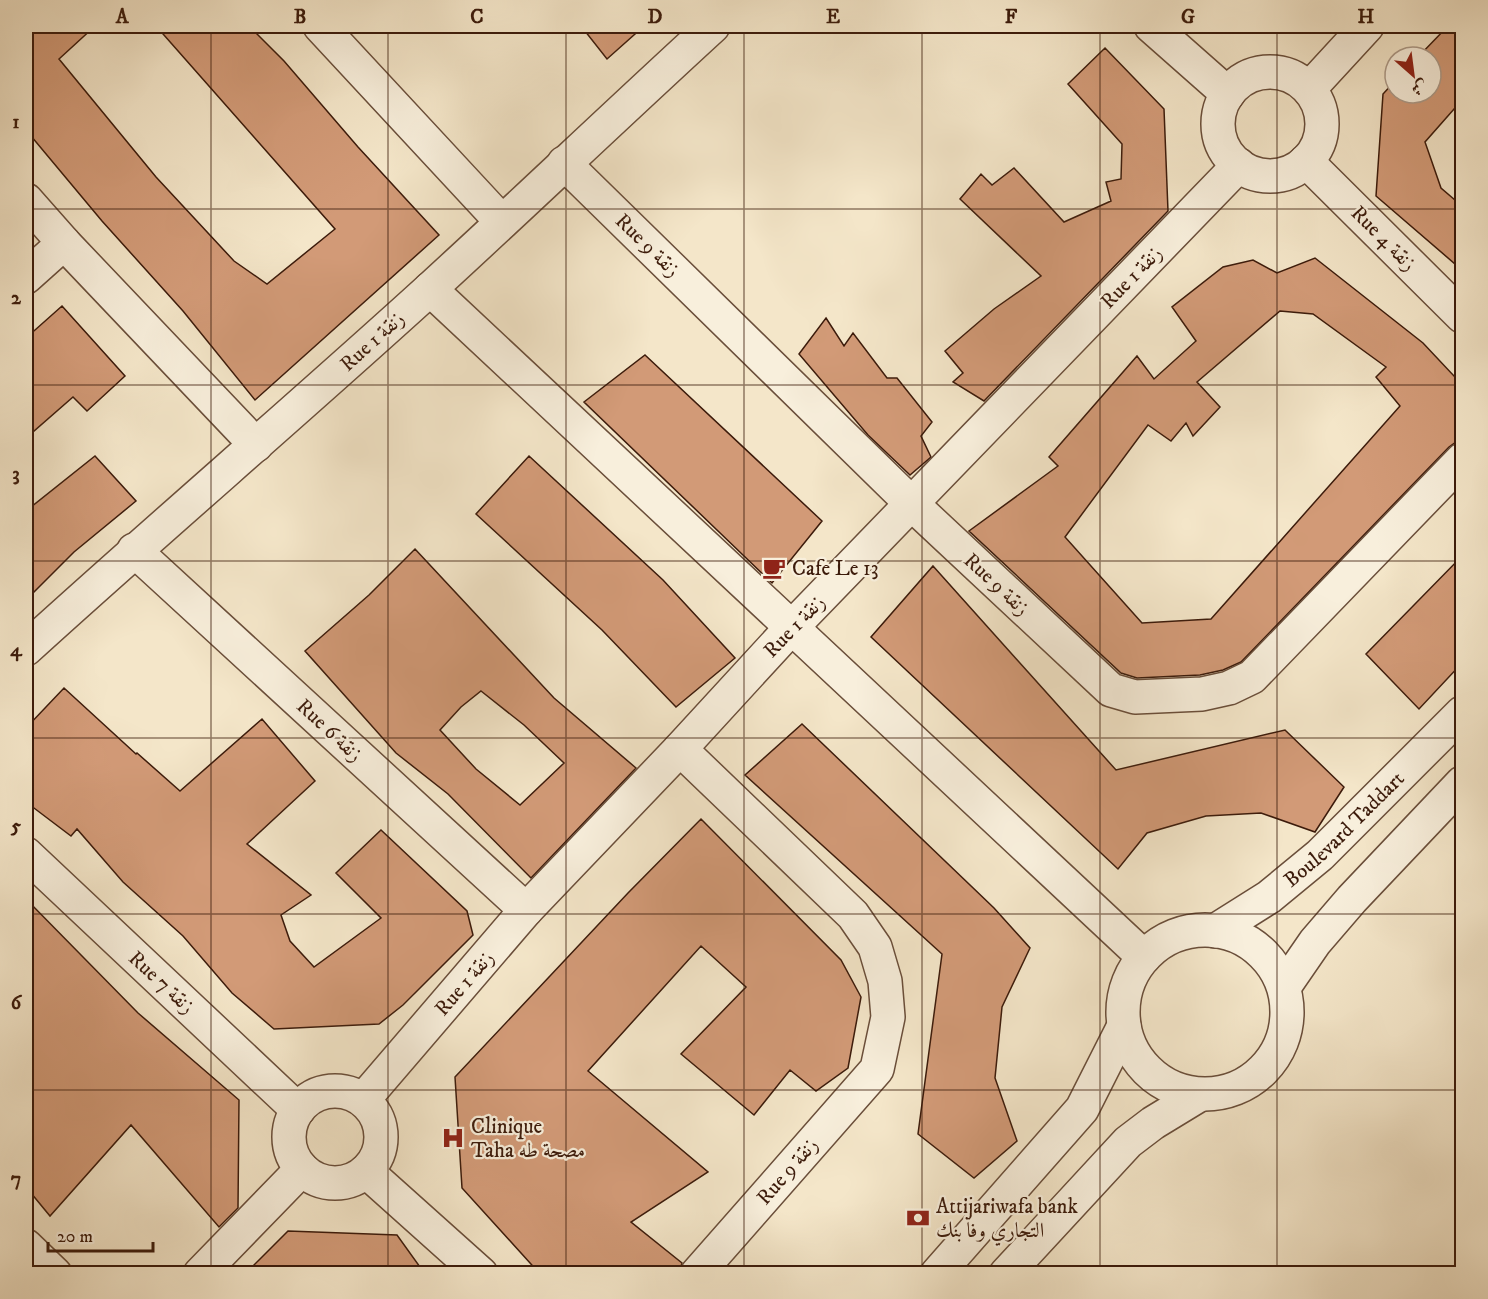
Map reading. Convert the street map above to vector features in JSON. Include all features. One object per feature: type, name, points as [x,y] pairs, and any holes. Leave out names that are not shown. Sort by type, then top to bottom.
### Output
[{"type":"street","points":[[320,26],[502,222]]},
{"type":"street","name":"Rue 1 زنقة","points":[[26,649],[134,550],[430,289],[713,26]]},
{"type":"street","points":[[1151,26],[1228,94]]},
{"type":"street","points":[[1309,89],[1367,26]]},
{"type":"street","points":[[1268,72],[1290,76],[1309,89],[1317,100],[1322,126],[1320,138],[1306,161],[1286,173],[1273,175],[1249,171],[1230,157],[1220,137],[1219,114],[1228,94],[1236,85],[1245,78],[1268,72]]},
{"type":"street","name":"Rue 4 زنقة","points":[[1306,161],[1462,316]]},
{"type":"street","name":"Rue 9 زنقة","points":[[564,163],[912,504],[1111,690],[1135,697],[1202,694],[1229,688],[1252,677],[1462,460]]},
{"type":"street","name":"Rue 1 زنقة","points":[[363,1100],[526,910],[680,749],[792,627],[1239,165]]},
{"type":"street","points":[[26,200],[255,445]]},
{"type":"street","points":[[26,277],[64,243]]},
{"type":"street","points":[[430,289],[1144,957]]},
{"type":"street","name":"Rue 6 زنقة","points":[[134,550],[526,910]]},
{"type":"street","name":"Boulevard Taddart","points":[[1215,931],[1269,897],[1320,855],[1462,713]]},
{"type":"street","name":"Rue 9 زنقة","points":[[680,749],[853,915],[875,947],[885,981],[888,1017],[877,1069],[698,1274]]},
{"type":"street","points":[[1284,987],[1315,942],[1352,899],[1462,783]]},
{"type":"street","name":"Rue 7 زنقة","points":[[26,854],[298,1110]]},
{"type":"street","points":[[1006,1274],[1128,1142],[1199,1095],[1231,1090],[1259,1075],[1279,1049],[1287,1018],[1284,987],[1273,966],[1258,949],[1238,937],[1215,931],[1189,932],[1165,941],[1144,957],[1131,978],[1124,1002],[1124,1026],[1133,1052],[1150,1074],[1173,1088],[1199,1095]]},
{"type":"street","points":[[937,1274],[1082,1109],[1124,1026]]},
{"type":"street","points":[[340,1091],[363,1100],[373,1109],[382,1134],[375,1160],[366,1171],[357,1178],[334,1183],[322,1181],[302,1169],[296,1161],[289,1140],[293,1120],[298,1110],[316,1095],[328,1092],[340,1091]]},
{"type":"street","points":[[200,1274],[302,1169]]},
{"type":"street","points":[[366,1171],[481,1274]]},
{"type":"street","points":[[26,1245],[55,1274]]},
{"type":"building","points":[[26,26],[95,26],[59,59],[156,177],[234,261],[267,284],[335,229],[156,26],[249,26],[284,61],[358,147],[439,235],[255,400],[183,311],[102,221],[26,130]]},
{"type":"building","points":[[581,26],[644,26],[607,59]]},
{"type":"building","points":[[1448,26],[1462,26],[1462,100],[1425,142],[1441,188],[1462,206],[1462,270],[1376,196],[1383,94],[1383,105],[1443,105],[1443,45],[1430,45]]},
{"type":"building","points":[[1105,48],[1164,109],[1168,211],[984,401],[953,382],[963,373],[945,351],[994,309],[1041,276],[960,199],[981,174],[992,185],[1014,168],[1064,222],[1111,201],[1106,182],[1121,179],[1122,144],[1068,84]]},
{"type":"building","points":[[1315,258],[1423,343],[1455,377],[1462,408],[1462,442],[1456,442],[1449,447],[1241,662],[1223,670],[1200,675],[1137,678],[1121,673],[969,531],[1058,466],[1049,457],[1137,356],[1154,379],[1196,341],[1172,307],[1223,267],[1253,260],[1277,273]],"holes":[[[1280,311],[1313,314],[1386,367],[1376,377],[1400,406],[1211,619],[1142,623],[1065,537],[1148,425],[1171,441],[1186,423],[1193,436],[1220,407],[1197,382]]]},
{"type":"building","points":[[62,306],[125,376],[87,411],[73,397],[26,438],[26,338]]},
{"type":"building","points":[[826,318],[844,346],[853,333],[887,378],[897,378],[932,422],[921,436],[931,457],[910,475],[868,435],[799,354]]},
{"type":"building","points":[[645,355],[822,521],[772,583],[584,402]]},
{"type":"building","points":[[95,456],[136,501],[74,552],[26,600],[26,511]]},
{"type":"building","points":[[529,456],[663,580],[735,658],[676,707],[602,630],[476,514]]},
{"type":"building","points":[[415,549],[554,698],[636,768],[531,878],[448,794],[396,753],[305,651],[369,595]],"holes":[[[481,691],[524,725],[564,763],[520,805],[476,769],[440,730],[461,707]]]},
{"type":"building","points":[[1462,556],[1462,663],[1419,709],[1366,654]]},
{"type":"building","points":[[933,566],[1116,770],[1285,730],[1344,787],[1315,832],[1261,813],[1206,816],[1147,833],[1118,869],[871,637]]},
{"type":"building","points":[[64,688],[180,791],[262,719],[315,781],[247,844],[311,895],[281,915],[290,941],[314,967],[381,918],[336,873],[381,830],[467,911],[473,935],[403,1005],[379,1024],[274,1029],[232,993],[183,936],[123,882],[77,829],[71,836],[26,802],[26,728]]},
{"type":"building","points":[[802,724],[994,908],[1030,948],[1002,1007],[995,1078],[1017,1141],[974,1178],[918,1134],[942,954],[745,775]]},
{"type":"building","points":[[701,819],[841,960],[861,997],[848,1068],[816,1091],[790,1070],[754,1115],[681,1054],[746,987],[701,946],[588,1071],[708,1172],[631,1222],[682,1263],[679,1274],[540,1274],[462,1188],[455,1077]]},
{"type":"building","points":[[26,899],[138,1013],[239,1100],[238,1208],[219,1227],[131,1125],[50,1216],[26,1187]]},
{"type":"building","points":[[288,1231],[397,1235],[425,1274],[245,1274]]},
{"type":"place","name":"Cafe Le 13","points":[[774,568]]},
{"type":"place","name":"Clinique Taha مصحة طه","points":[[453,1138]]},
{"type":"place","name":"Attijariwafa bank التجاري وفا بنك","points":[[918,1218]]}]
